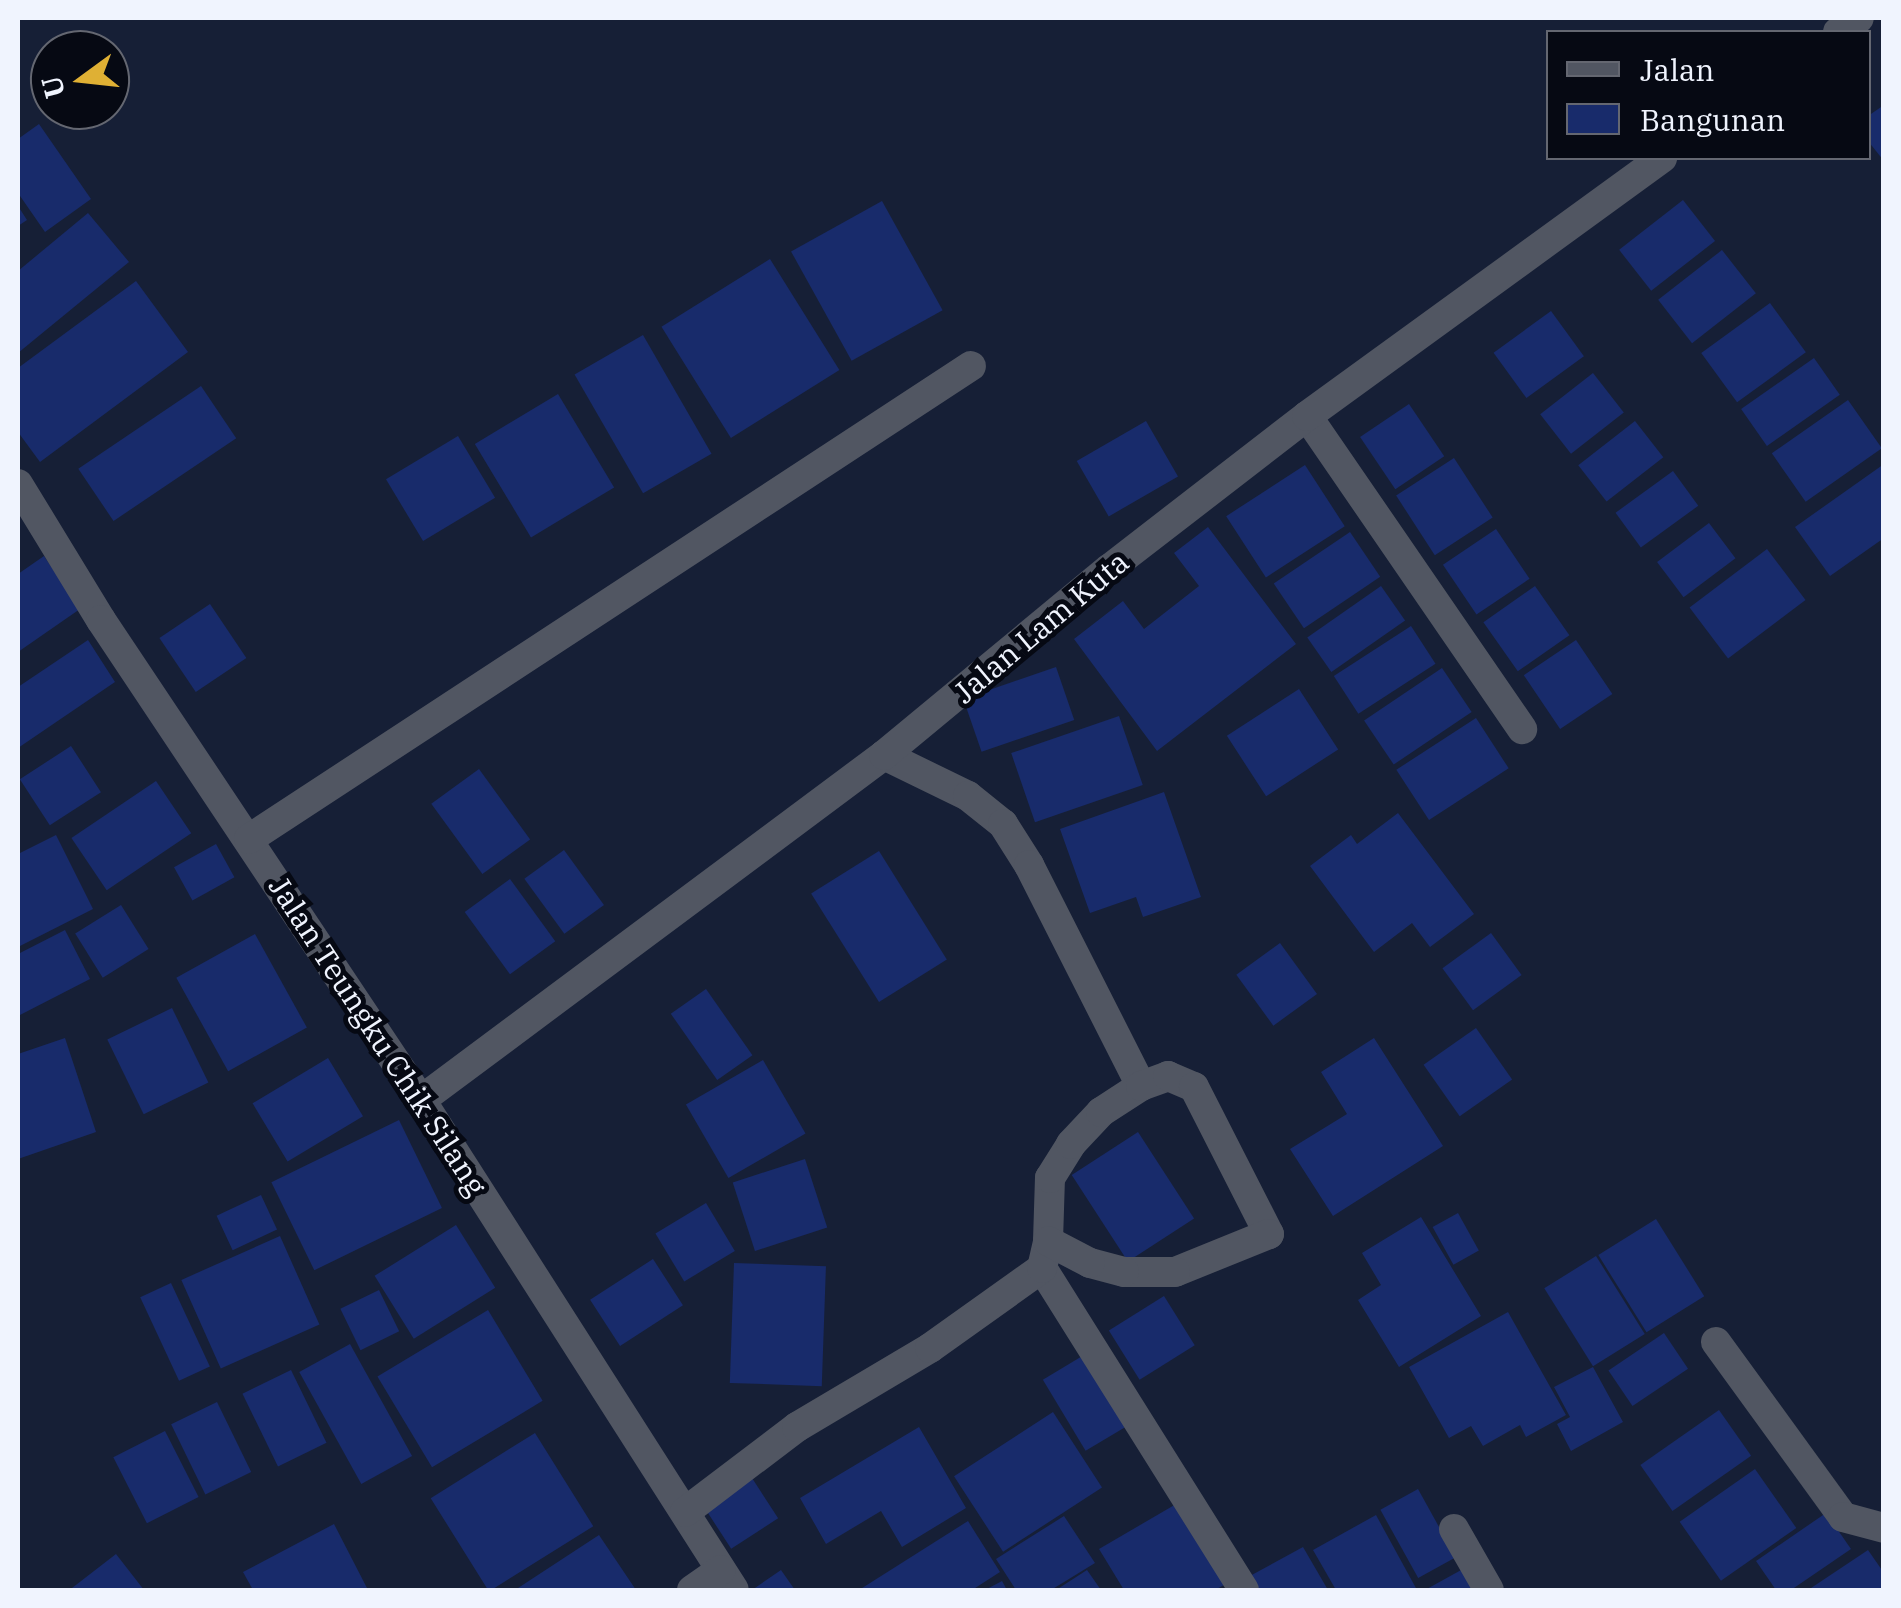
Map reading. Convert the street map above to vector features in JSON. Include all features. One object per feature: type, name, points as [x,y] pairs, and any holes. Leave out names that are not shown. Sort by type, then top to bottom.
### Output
[{"type":"street","name":"Jalan Lam Kuta","points":[[421,1100],[884,755],[1109,569],[1307,416],[1659,160]]},
{"type":"street","points":[[248,839],[971,366]]},
{"type":"street","points":[[1307,416],[1522,729]]},
{"type":"street","name":"Jalan Teungku Chik Silang","points":[[18,484],[101,620],[421,1100],[728,1580]]},
{"type":"street","points":[[884,755],[968,796],[1003,824],[1029,865],[1141,1086]]},
{"type":"street","points":[[1045,1254],[1124,1272],[1175,1272],[1269,1234],[1194,1087],[1168,1076],[1141,1086],[1101,1112],[1071,1144],[1050,1178],[1045,1254],[1244,1590]]},
{"type":"street","points":[[684,1512],[796,1427],[930,1348],[1045,1254]]},
{"type":"street","points":[[1716,1342],[1844,1517],[1884,1528]]},
{"type":"street","points":[[1454,1529],[1489,1590]]},
{"type":"street","points":[[692,1590],[728,1580]]},
{"type":"building","points":[[1884,105],[1884,161],[1871,145],[1871,114]]},
{"type":"building","points":[[31,130],[43,130],[91,199],[45,232],[18,193],[18,139]]},
{"type":"building","points":[[1683,200],[1715,241],[1651,291],[1619,250]]},
{"type":"building","points":[[882,201],[943,310],[852,361],[791,251]]},
{"type":"building","points":[[18,206],[27,220],[18,226]]},
{"type":"building","points":[[88,213],[129,262],[18,353],[18,271]]},
{"type":"building","points":[[1722,250],[1756,293],[1692,343],[1658,300]]},
{"type":"building","points":[[770,259],[839,370],[731,438],[661,327]]},
{"type":"building","points":[[136,281],[188,352],[40,462],[18,432],[18,368]]},
{"type":"building","points":[[1770,303],[1806,352],[1737,402],[1701,353]]},
{"type":"building","points":[[1551,311],[1584,356],[1526,398],[1494,353]]},
{"type":"building","points":[[643,335],[712,454],[643,493],[575,374]]},
{"type":"building","points":[[1814,358],[1840,395],[1767,446],[1741,409]]},
{"type":"building","points":[[1593,373],[1624,412],[1571,454],[1540,414]]},
{"type":"building","points":[[201,386],[236,438],[114,521],[78,469]]},
{"type":"building","points":[[558,394],[614,487],[531,537],[475,444]]},
{"type":"building","points":[[1848,400],[1882,448],[1806,502],[1772,453]]},
{"type":"building","points":[[1409,404],[1444,456],[1395,489],[1360,437]]},
{"type":"building","points":[[1146,421],[1178,476],[1109,516],[1077,461]]},
{"type":"building","points":[[1635,421],[1663,457],[1607,502],[1578,465]]},
{"type":"building","points":[[458,436],[495,498],[423,541],[386,479]]},
{"type":"building","points":[[1454,458],[1493,518],[1435,555],[1396,496]]},
{"type":"building","points":[[1884,464],[1884,538],[1830,576],[1795,527]]},
{"type":"building","points":[[1305,465],[1345,526],[1266,577],[1226,516]]},
{"type":"building","points":[[1673,471],[1698,506],[1641,548],[1616,513]]},
{"type":"building","points":[[1709,523],[1735,558],[1684,597],[1657,562]]},
{"type":"building","points":[[1208,527],[1296,644],[1157,751],[1074,639],[1123,601],[1144,629],[1199,586],[1174,553]]},
{"type":"building","points":[[1496,529],[1530,579],[1476,615],[1443,565]]},
{"type":"building","points":[[1350,532],[1380,577],[1304,628],[1274,583]]},
{"type":"building","points":[[1767,549],[1806,600],[1728,658],[1690,607]]},
{"type":"building","points":[[44,556],[80,609],[18,652],[18,574]]},
{"type":"building","points":[[1381,586],[1405,620],[1331,672],[1307,638]]},
{"type":"building","points":[[1535,586],[1569,635],[1518,671],[1483,622]]},
{"type":"building","points":[[210,604],[246,658],[196,692],[159,638]]},
{"type":"building","points":[[1411,626],[1436,664],[1358,714],[1334,676]]},
{"type":"building","points":[[88,640],[115,682],[18,748],[18,687]]},
{"type":"building","points":[[1576,640],[1612,694],[1560,729],[1524,675]]},
{"type":"building","points":[[1056,667],[1074,720],[982,752],[963,699]]},
{"type":"building","points":[[1442,668],[1472,712],[1394,765],[1364,721]]},
{"type":"building","points":[[1299,689],[1338,749],[1266,796],[1227,736]]},
{"type":"building","points":[[1119,716],[1143,785],[1035,822],[1011,753]]},
{"type":"building","points":[[1476,718],[1509,768],[1429,820],[1396,770]]},
{"type":"building","points":[[71,746],[101,792],[50,825],[20,779]]},
{"type":"building","points":[[479,769],[530,839],[482,874],[431,804]]},
{"type":"building","points":[[156,781],[191,833],[107,890],[71,838]]},
{"type":"building","points":[[1164,792],[1201,897],[1143,917],[1136,897],[1090,913],[1060,829]]},
{"type":"building","points":[[1398,813],[1474,914],[1430,947],[1412,923],[1374,952],[1310,866],[1351,835],[1357,844]]},
{"type":"building","points":[[56,835],[93,909],[18,947],[18,854]]},
{"type":"building","points":[[216,844],[234,877],[192,901],[174,867]]},
{"type":"building","points":[[564,850],[604,905],[564,934],[524,879]]},
{"type":"building","points":[[879,851],[947,960],[879,1002],[811,893]]},
{"type":"building","points":[[510,879],[555,941],[510,974],[465,912]]},
{"type":"building","points":[[121,905],[149,949],[103,978],[75,934]]},
{"type":"building","points":[[65,930],[90,979],[18,1016],[18,954]]},
{"type":"building","points":[[1491,933],[1522,975],[1473,1010],[1442,968]]},
{"type":"building","points":[[255,934],[307,1028],[228,1071],[176,978]]},
{"type":"building","points":[[1280,943],[1317,994],[1273,1026],[1236,975]]},
{"type":"building","points":[[706,989],[752,1055],[717,1080],[671,1014]]},
{"type":"building","points":[[172,1008],[208,1083],[144,1114],[107,1040]]},
{"type":"building","points":[[1476,1028],[1512,1080],[1460,1116],[1424,1065]]},
{"type":"building","points":[[65,1038],[96,1132],[18,1159],[18,1054]]},
{"type":"building","points":[[1374,1038],[1443,1146],[1333,1216],[1290,1149],[1347,1114],[1321,1072]]},
{"type":"building","points":[[328,1058],[363,1116],[288,1162],[253,1103]]},
{"type":"building","points":[[763,1060],[806,1134],[728,1178],[686,1104]]},
{"type":"building","points":[[399,1120],[442,1208],[314,1270],[271,1182]]},
{"type":"building","points":[[1138,1132],[1194,1218],[1128,1261],[1072,1175]]},
{"type":"building","points":[[805,1159],[827,1227],[755,1251],[733,1182]]},
{"type":"building","points":[[261,1195],[277,1229],[233,1250],[217,1216]]},
{"type":"building","points":[[706,1203],[735,1251],[684,1281],[655,1233]]},
{"type":"building","points":[[1458,1213],[1479,1251],[1453,1265],[1433,1227]]},
{"type":"building","points":[[1421,1217],[1481,1316],[1399,1367],[1358,1300],[1381,1285],[1362,1253]]},
{"type":"building","points":[[1656,1219],[1704,1296],[1647,1332],[1598,1255]]},
{"type":"building","points":[[456,1225],[495,1288],[414,1339],[375,1276]]},
{"type":"building","points":[[280,1236],[319,1325],[221,1369],[181,1280]]},
{"type":"building","points":[[1596,1256],[1645,1334],[1593,1366],[1544,1288]]},
{"type":"building","points":[[653,1259],[683,1305],[620,1346],[590,1300]]},
{"type":"building","points":[[734,1263],[826,1266],[822,1386],[730,1383]]},
{"type":"building","points":[[171,1283],[210,1366],[179,1381],[140,1297]]},
{"type":"building","points":[[379,1290],[399,1331],[361,1350],[340,1309]]},
{"type":"building","points":[[1164,1296],[1195,1345],[1140,1380],[1109,1330]]},
{"type":"building","points":[[488,1310],[543,1401],[432,1467],[377,1376]]},
{"type":"building","points":[[1508,1312],[1566,1415],[1526,1437],[1520,1425],[1483,1446],[1471,1426],[1449,1438],[1409,1367]]},
{"type":"building","points":[[1664,1333],[1688,1369],[1632,1406],[1608,1370]]},
{"type":"building","points":[[350,1344],[412,1456],[361,1484],[299,1372]]},
{"type":"building","points":[[1084,1355],[1127,1426],[1086,1451],[1043,1380]]},
{"type":"building","points":[[1593,1367],[1623,1422],[1571,1451],[1557,1424],[1570,1417],[1554,1387]]},
{"type":"building","points":[[291,1370],[327,1443],[278,1466],[242,1394]]},
{"type":"building","points":[[217,1402],[251,1472],[205,1494],[171,1424]]},
{"type":"building","points":[[1719,1410],[1751,1456],[1672,1511],[1640,1465]]},
{"type":"building","points":[[1053,1412],[1102,1487],[1003,1552],[954,1476]]},
{"type":"building","points":[[919,1427],[966,1508],[902,1547],[881,1511],[826,1544],[800,1498]]},
{"type":"building","points":[[165,1431],[199,1497],[147,1523],[113,1457]]},
{"type":"building","points":[[535,1433],[593,1526],[488,1590],[431,1498]]},
{"type":"building","points":[[1755,1469],[1796,1528],[1721,1581],[1680,1522]]},
{"type":"building","points":[[752,1478],[778,1518],[731,1549],[705,1508]]},
{"type":"building","points":[[1418,1489],[1456,1557],[1418,1578],[1380,1510]]},
{"type":"building","points":[[1183,1500],[1231,1581],[1215,1590],[1124,1590],[1099,1549]]},
{"type":"building","points":[[1826,1513],[1851,1549],[1791,1590],[1776,1590],[1756,1561]]},
{"type":"building","points":[[1376,1515],[1417,1590],[1336,1590],[1313,1550]]},
{"type":"building","points":[[1064,1516],[1095,1563],[1051,1590],[1016,1590],[996,1559]]},
{"type":"building","points":[[968,1521],[1000,1572],[972,1590],[859,1590]]},
{"type":"building","points":[[334,1524],[368,1590],[253,1590],[243,1572]]},
{"type":"building","points":[[599,1535],[636,1590],[515,1590]]},
{"type":"building","points":[[1303,1547],[1328,1590],[1255,1590],[1248,1577]]},
{"type":"building","points":[[1868,1550],[1884,1573],[1884,1590],[1808,1590]]},
{"type":"building","points":[[116,1554],[144,1590],[72,1588]]},
{"type":"building","points":[[1472,1564],[1487,1590],[1425,1590]]},
{"type":"building","points":[[781,1570],[795,1590],[752,1590]]},
{"type":"building","points":[[1087,1570],[1101,1590],[1056,1590]]},
{"type":"building","points":[[1002,1581],[1007,1590],[985,1590]]}]
